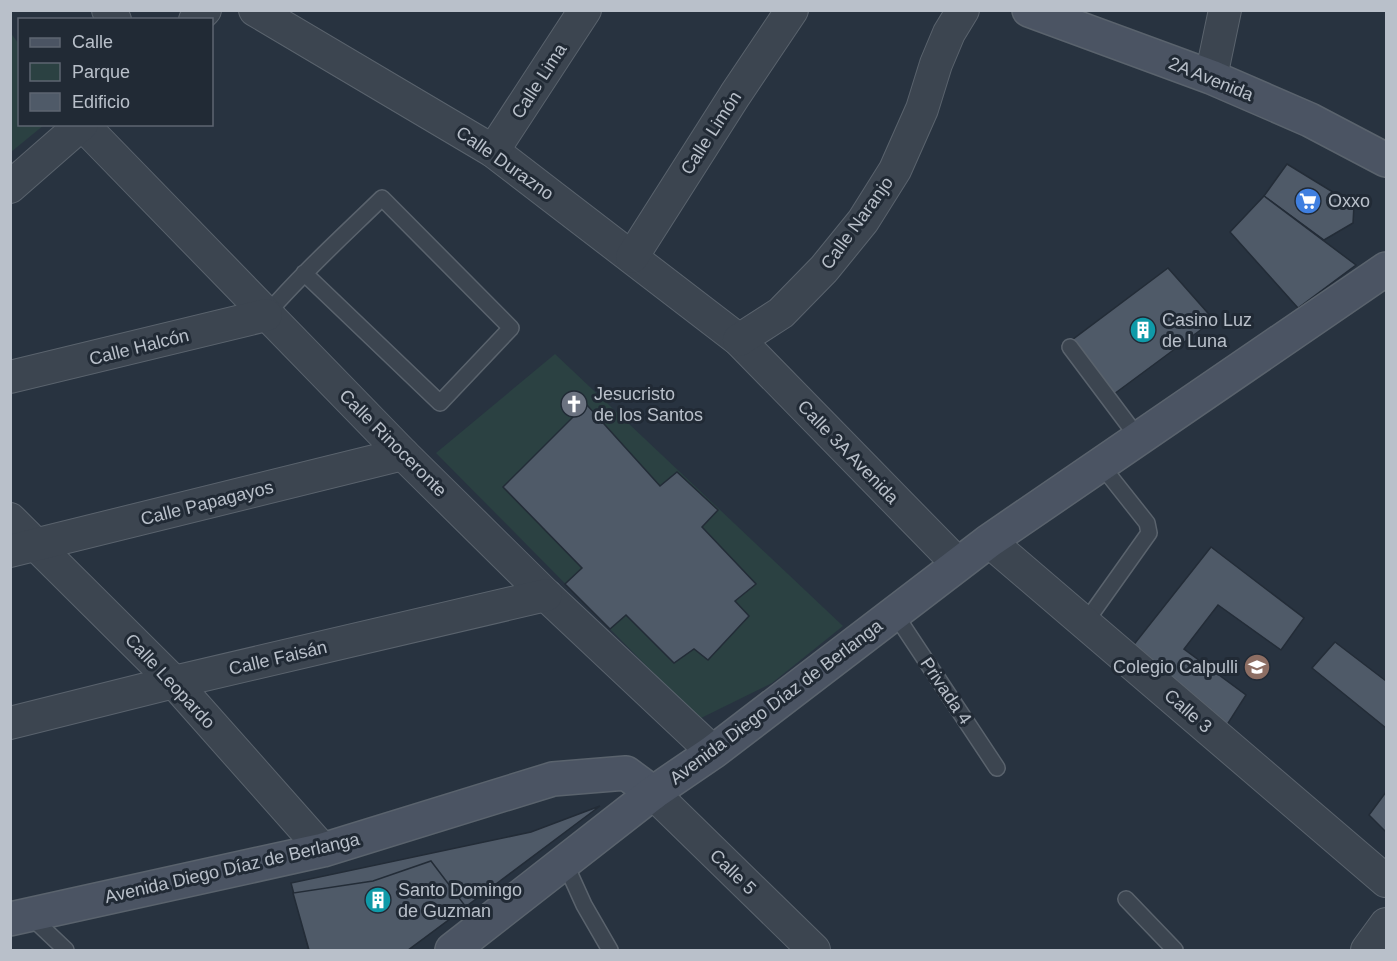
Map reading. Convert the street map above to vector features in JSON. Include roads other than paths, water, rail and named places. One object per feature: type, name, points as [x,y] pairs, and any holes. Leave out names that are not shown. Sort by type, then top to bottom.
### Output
[{"type":"street","name":"Calle Durazno","points":[[255,10],[493,151],[739,340]]},
{"type":"street","name":"Calle Lima","points":[[493,151],[585,10]]},
{"type":"street","name":"Calle Limón","points":[[632,257],[792,10]]},
{"type":"street","name":"Calle Naranjo","points":[[739,340],[781,313],[824,269],[863,221],[895,170],[922,109],[936,64],[949,33],[963,10]]},
{"type":"street","name":"2A Avenida","points":[[1029,10],[1211,77],[1310,120],[1386,160]]},
{"type":"street","points":[[1211,77],[1225,10]]},
{"type":"street","points":[[10,187],[80,126]]},
{"type":"street","name":"Calle Rinoceronte","points":[[84,126],[404,454],[546,595],[713,752]]},
{"type":"street","name":"Avenida Diego Díaz de Berlanga","points":[[20,917],[323,850],[553,779],[626,773],[652,794],[713,752],[989,541],[1386,269]]},
{"type":"street","name":"Calle Halcón","points":[[10,377],[266,315]]},
{"type":"street","name":"Calle 3A Avenida","points":[[739,340],[958,564]]},
{"type":"street","name":"Calle Papagayos","points":[[24,548],[404,454]]},
{"type":"street","name":"Calle Leopardo","points":[[10,519],[24,548],[174,682],[323,850]]},
{"type":"street","name":"Calle 3","points":[[989,541],[1386,881]]},
{"type":"street","name":"Calle Faisán","points":[[10,723],[546,595]]},
{"type":"street","points":[[452,951],[652,794]]},
{"type":"street","name":"Calle 5","points":[[652,794],[814,951]]},
{"type":"street","points":[[1367,951],[1386,924]]},
{"type":"lane","points":[[266,315],[304,273],[382,198],[511,328],[440,403],[304,273]]},
{"type":"lane","points":[[1070,347],[1139,439]]},
{"type":"lane","points":[[1085,623],[1149,533],[1147,523],[1101,465]]},
{"type":"lane","name":"Privada 4","points":[[894,614],[997,768]]},
{"type":"lane","points":[[565,863],[584,905],[610,951]]},
{"type":"lane","points":[[1126,899],[1175,951]]},
{"type":"lane","points":[[20,917],[66,951]]},
{"type":"place","name":"Oxxo","points":[[1308,201]]},
{"type":"place","name":"Casino Luz de Luna","points":[[1143,330]]},
{"type":"place","name":"Jesucristo de los Santos","points":[[574,404]]},
{"type":"place","name":"Colegio Calpulli","points":[[1257,667]]},
{"type":"place","name":"Santo Domingo de Guzman","points":[[378,900]]}]
